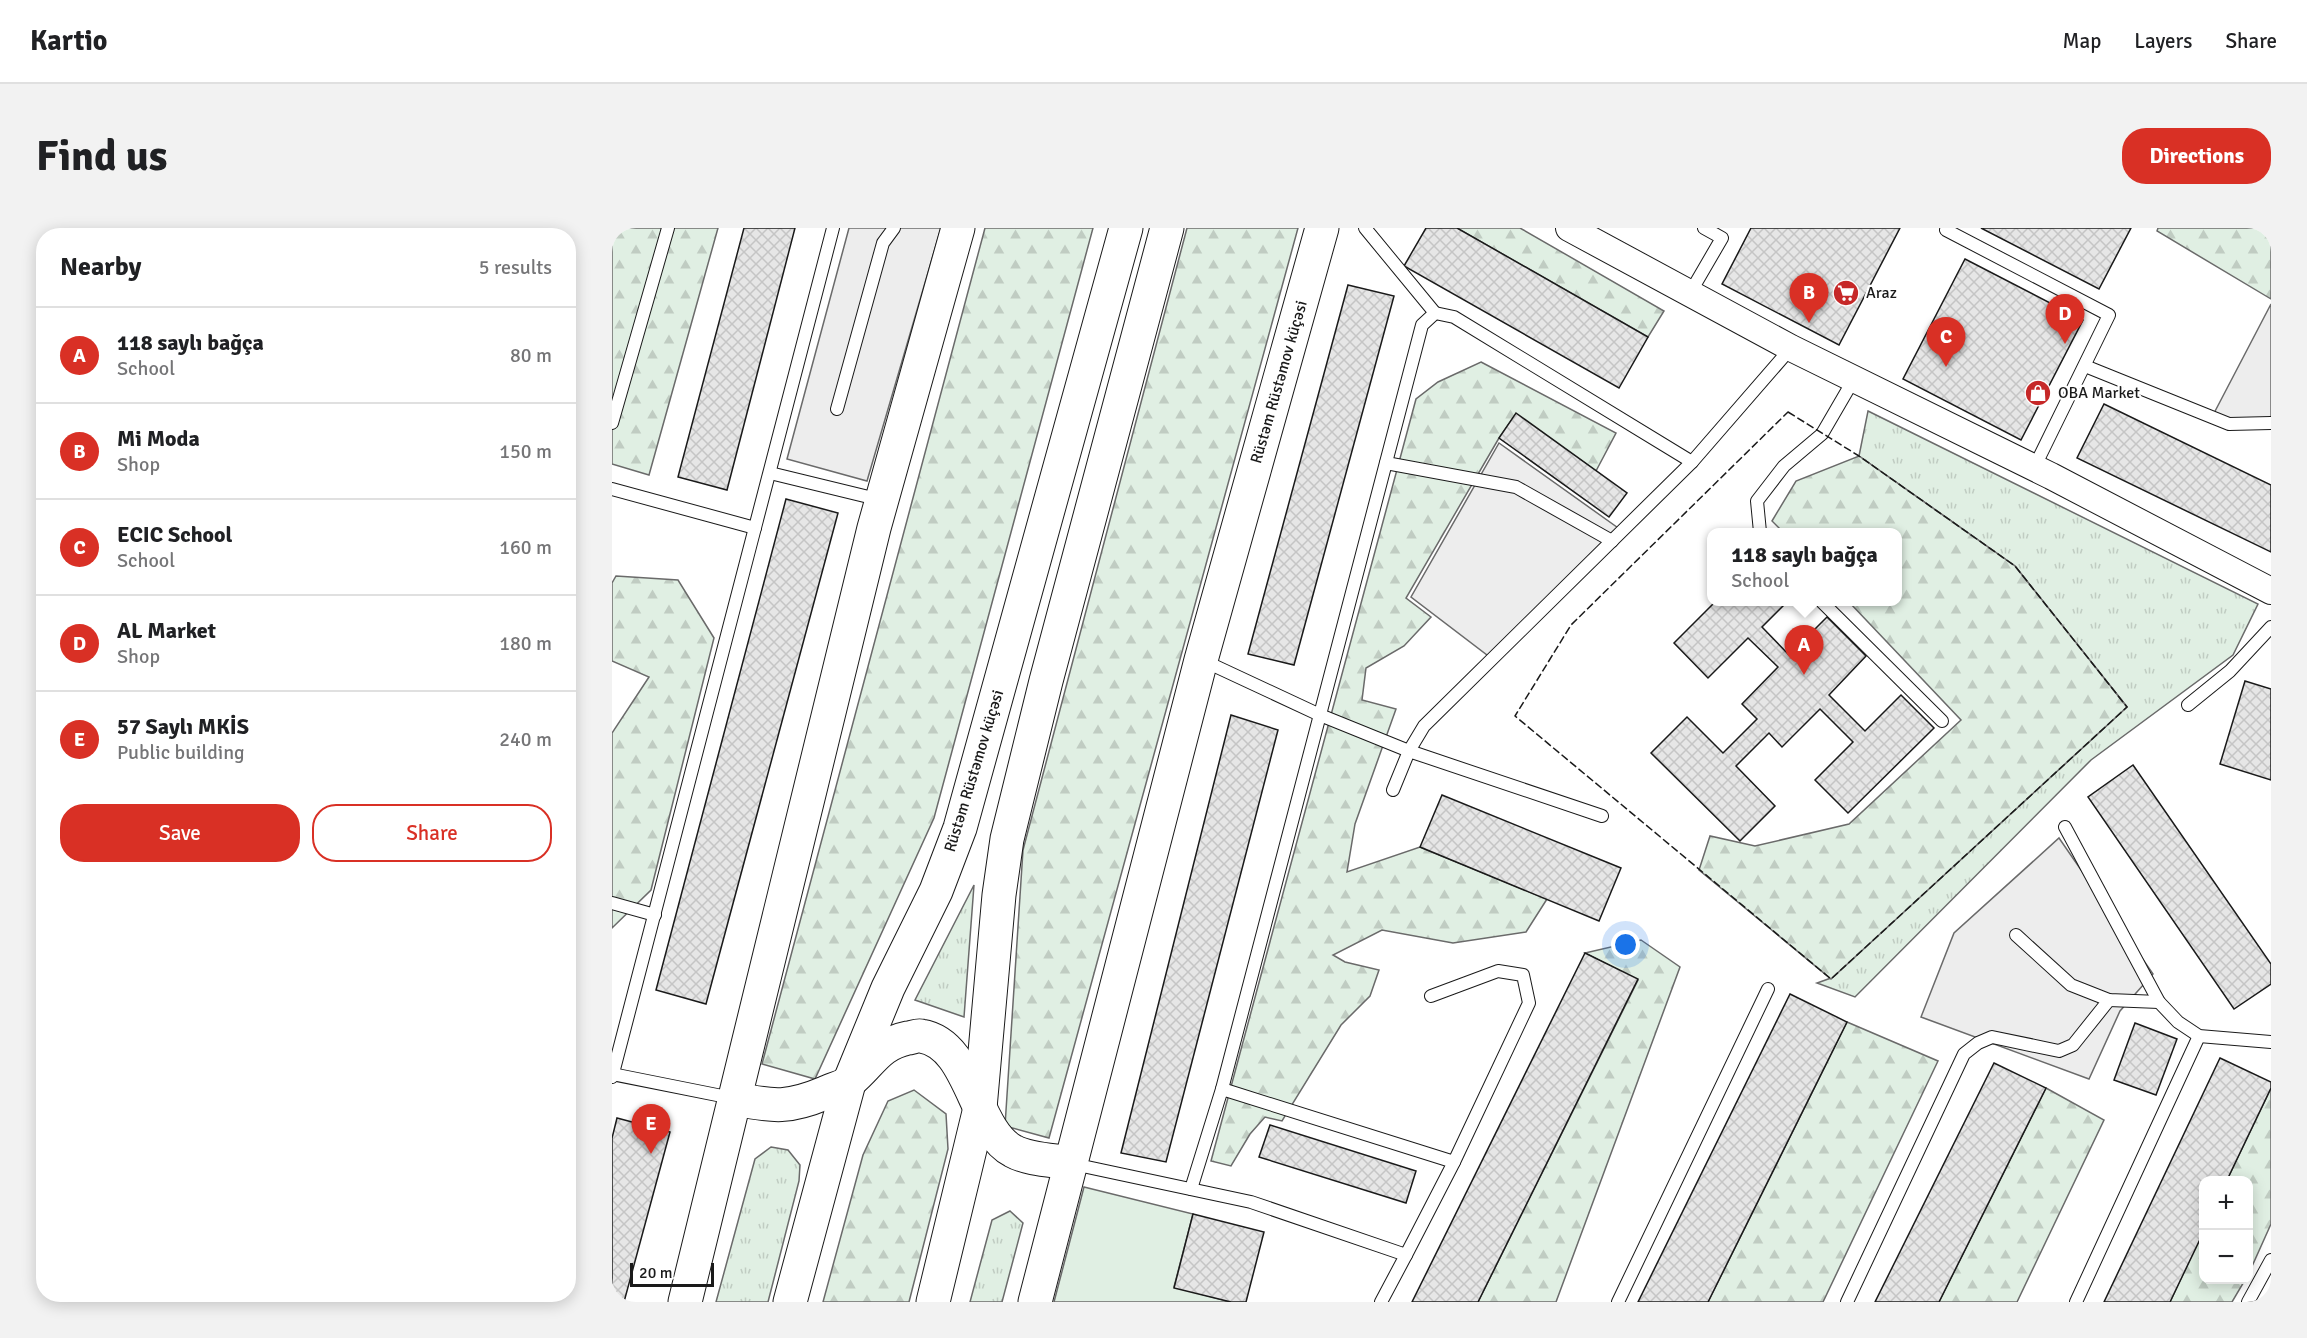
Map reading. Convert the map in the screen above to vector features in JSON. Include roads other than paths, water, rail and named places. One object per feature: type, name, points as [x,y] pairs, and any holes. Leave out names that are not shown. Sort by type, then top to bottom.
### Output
[{"type":"street","points":[[686,1302],[882,501],[958,228]]},
{"type":"street","name":"Rüstəm Rüstəmov küçəsi","points":[[790,1302],[849,1083],[888,988],[936,891],[960,828],[1126,228]]},
{"type":"street","points":[[933,1302],[980,1108],[999,895],[1007,839],[1046,681],[1167,228]]},
{"type":"street","name":"Rüstəm Rüstəmov küçəsi","points":[[1035,1302],[1201,660],[1322,228]]},
{"type":"street","points":[[1569,228],[1791,348],[2034,468],[2271,591]]},
{"type":"street","points":[[736,1099],[785,1106],[805,1101],[849,1083],[874,1056],[894,1041],[921,1036],[940,1045],[958,1062],[995,1135],[1012,1151],[1071,1163]]},
{"type":"lane","points":[[612,423],[668,228]]},
{"type":"lane","points":[[736,1099],[612,1075],[833,228]]},
{"type":"lane","points":[[837,409],[883,243],[894,228]]},
{"type":"lane","points":[[1365,228],[1435,312],[1454,317],[1692,462]]},
{"type":"lane","points":[[1690,293],[1722,238],[1704,228]]},
{"type":"lane","points":[[1946,230],[2109,315],[2034,468]]},
{"type":"lane","points":[[1191,1189],[1222,1089],[1422,325],[1435,312]]},
{"type":"lane","points":[[1393,790],[1408,751],[1424,726],[1692,462],[1791,348]]},
{"type":"lane","points":[[2085,366],[2229,424],[2271,423]]},
{"type":"lane","points":[[1760,528],[1757,501],[1784,466],[1822,434],[1854,380]]},
{"type":"lane","points":[[1386,463],[1516,486],[1612,541]]},
{"type":"lane","points":[[770,473],[882,501]]},
{"type":"lane","points":[[612,489],[756,528]]},
{"type":"lane","points":[[1826,606],[1942,721]]},
{"type":"lane","points":[[2188,705],[2230,671],[2271,627]]},
{"type":"lane","points":[[1201,660],[1320,715],[1408,751],[1602,816]]},
{"type":"lane","points":[[2065,827],[2159,1002],[2178,1022],[2199,1035],[2271,1042]]},
{"type":"lane","points":[[612,903],[655,915]]},
{"type":"lane","points":[[2016,935],[2071,985],[2109,1000],[2159,1002]]},
{"type":"lane","points":[[1381,1302],[1454,1162],[1529,1003],[1523,975],[1498,971],[1431,996]]},
{"type":"lane","points":[[1618,1302],[1768,989]]},
{"type":"lane","points":[[1847,1302],[1964,1053],[1992,1037],[2059,1051],[2073,1045],[2109,1000]]},
{"type":"lane","points":[[2076,1302],[2199,1035]]},
{"type":"lane","points":[[1222,1089],[1454,1162]]},
{"type":"lane","points":[[1071,1163],[1251,1202],[1406,1255]]},
{"type":"lane","points":[[2248,1302],[2271,1260]]},
{"type":"place","name":"Araz","points":[[1846,293]]},
{"type":"place","name":"Mi Moda","points":[[1809,323]]},
{"type":"place","name":"AL Market","points":[[2065,344]]},
{"type":"place","name":"ECIC School","points":[[1946,367]]},
{"type":"place","name":"OBA Market","points":[[2038,393]]},
{"type":"place","name":"118 saylı bağça","points":[[1804,675]]},
{"type":"place","name":"57 Saylı MKİS","points":[[651,1154]]}]
